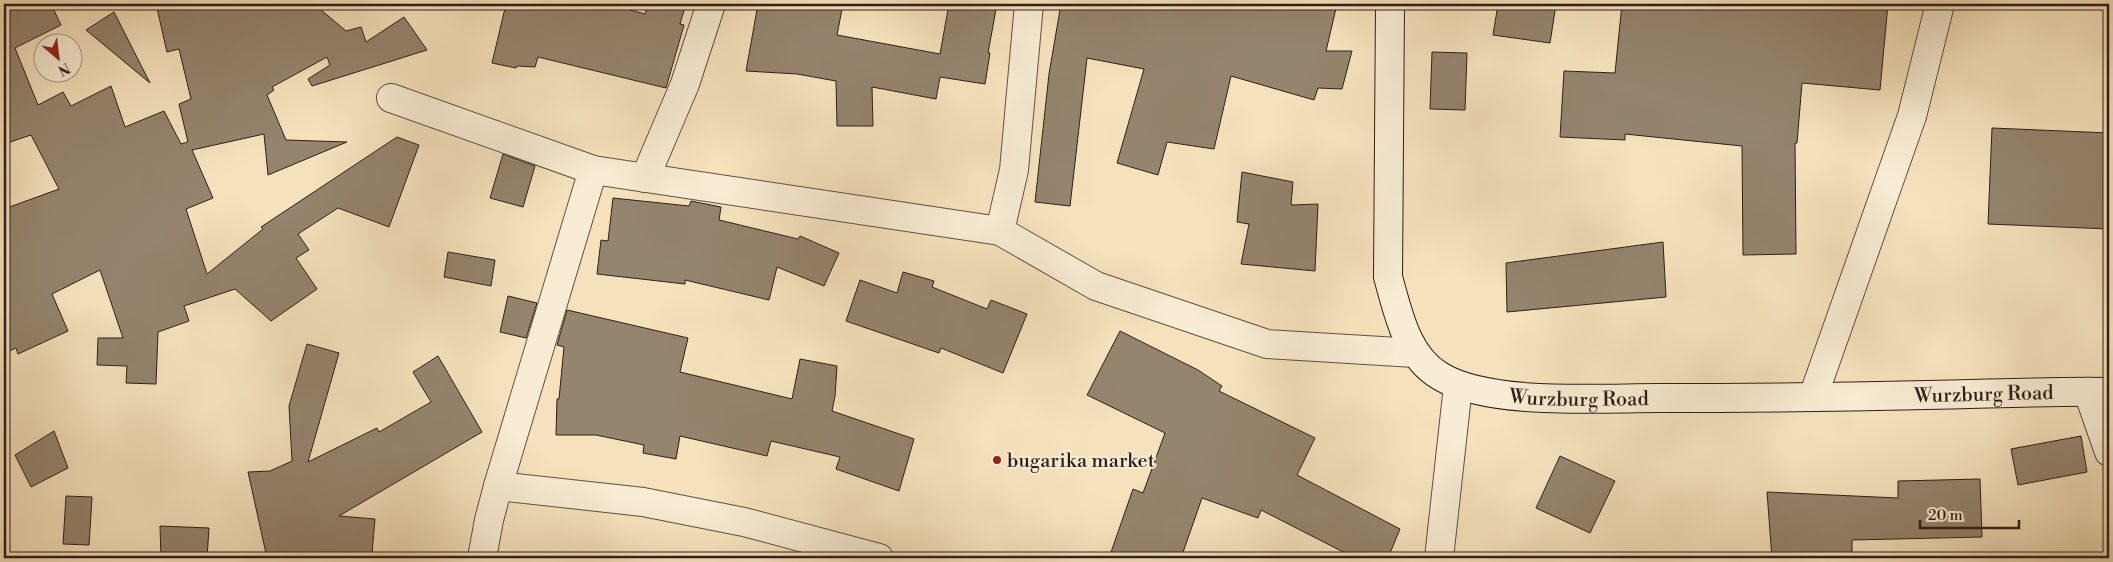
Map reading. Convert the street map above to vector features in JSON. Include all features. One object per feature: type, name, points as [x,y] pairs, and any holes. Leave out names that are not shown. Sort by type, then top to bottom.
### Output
[{"type":"street","points":[[645,178],[685,84],[711,4]]},
{"type":"street","points":[[1000,231],[1014,170],[1029,4]]},
{"type":"street","name":"Wurzburg Road","points":[[1390,4],[1388,277],[1400,318],[1415,353],[1438,375],[1458,386],[1498,394],[1561,398],[1812,397],[2099,392]]},
{"type":"street","points":[[1812,397],[1912,116],[1940,4]]},
{"type":"street","points":[[391,98],[593,170],[1000,231],[1096,286],[1267,344],[1415,353]]},
{"type":"street","points":[[482,558],[498,486],[593,170]]},
{"type":"street","points":[[1439,558],[1458,386]]},
{"type":"street","points":[[2099,392],[2109,452]]},
{"type":"street","points":[[498,486],[652,504],[744,522],[879,558]]},
{"type":"building","points":[[4,4],[51,4],[61,25],[47,32],[32,32],[32,40],[15,48],[38,105],[63,92],[71,106],[111,86],[125,127],[164,111],[181,144],[188,142],[179,104],[191,99],[179,49],[167,52],[156,4],[314,4],[346,31],[361,27],[366,42],[404,17],[427,50],[312,86],[308,79],[330,65],[327,57],[272,87],[274,90],[267,95],[286,140],[347,142],[268,175],[264,134],[192,150],[213,198],[186,209],[207,274],[263,229],[261,227],[397,137],[419,145],[389,227],[338,208],[298,234],[309,250],[296,258],[317,289],[271,321],[235,289],[184,306],[189,321],[158,332],[156,384],[126,383],[127,366],[97,365],[98,338],[123,338],[100,270],[52,294],[68,331],[18,354],[16,348],[4,353],[4,209],[59,189],[31,135],[4,144]]},
{"type":"building","points":[[506,4],[608,4],[645,14],[648,4],[686,4],[680,24],[684,25],[666,88],[538,57],[535,67],[517,66],[516,68],[492,63]]},
{"type":"building","points":[[758,4],[843,4],[837,35],[940,54],[949,4],[997,4],[988,53],[990,53],[985,84],[940,77],[936,99],[872,87],[873,126],[837,126],[836,81],[797,74],[746,71]]},
{"type":"building","points":[[1061,4],[1337,4],[1326,51],[1352,51],[1342,89],[1318,88],[1314,100],[1231,76],[1214,149],[1167,142],[1158,175],[1117,163],[1144,69],[1087,58],[1070,206],[1035,202],[1049,74]]},
{"type":"building","points":[[1498,4],[1556,4],[1550,43],[1493,35]]},
{"type":"building","points":[[1622,4],[1888,4],[1880,90],[1802,83],[1797,143],[1795,143],[1796,254],[1743,255],[1742,146],[1625,134],[1625,140],[1560,137],[1564,71],[1615,73]]},
{"type":"building","points":[[114,12],[150,83],[86,30]]},
{"type":"building","points":[[1432,52],[1467,53],[1465,110],[1430,109]]},
{"type":"building","points":[[1992,128],[2109,133],[2109,229],[1988,224]]},
{"type":"building","points":[[503,154],[535,166],[523,207],[490,198]]},
{"type":"building","points":[[1242,172],[1293,182],[1291,205],[1318,204],[1315,271],[1241,264],[1249,224],[1237,222]]},
{"type":"building","points":[[613,198],[689,206],[691,201],[721,207],[719,220],[798,239],[800,236],[839,253],[824,286],[777,267],[769,300],[685,280],[685,284],[597,274],[601,240],[608,241]]},
{"type":"building","points":[[1663,242],[1666,297],[1507,312],[1506,263]]},
{"type":"building","points":[[448,252],[495,260],[491,286],[444,277]]},
{"type":"building","points":[[903,272],[934,281],[932,287],[987,309],[991,300],[1027,314],[1003,373],[941,348],[939,353],[846,321],[860,280],[897,293]]},
{"type":"building","points":[[508,296],[537,303],[526,338],[500,332]]},
{"type":"building","points":[[567,310],[688,338],[680,372],[792,399],[800,359],[837,366],[832,411],[914,439],[899,491],[836,469],[840,457],[771,441],[767,456],[680,436],[676,459],[643,453],[644,445],[596,435],[556,435],[557,399],[559,399],[564,347],[557,345]]},
{"type":"building","points":[[1120,331],[1198,370],[1222,386],[1219,391],[1315,438],[1297,475],[1400,529],[1388,558],[1355,558],[1261,510],[1258,518],[1202,498],[1181,558],[1109,558],[1133,489],[1143,493],[1165,433],[1087,395]]},
{"type":"building","points":[[307,344],[339,353],[308,462],[377,428],[379,432],[431,402],[413,372],[438,356],[482,432],[339,516],[375,519],[372,553],[323,556],[323,558],[267,558],[248,472],[270,471],[292,461],[289,406]]},
{"type":"building","points":[[54,431],[68,468],[31,487],[15,455]]},
{"type":"building","points":[[2081,436],[2087,472],[2018,485],[2011,449]]},
{"type":"building","points":[[1560,456],[1615,481],[1590,533],[1536,508]]},
{"type":"building","points":[[1980,479],[1982,537],[1852,540],[1852,558],[1772,558],[1767,492],[1898,498],[1898,481]]},
{"type":"building","points":[[66,496],[92,497],[89,545],[63,544]]},
{"type":"building","points":[[160,526],[209,528],[207,558],[161,558]]},
{"type":"place","name":"bugarika market","points":[[997,460]]}]
